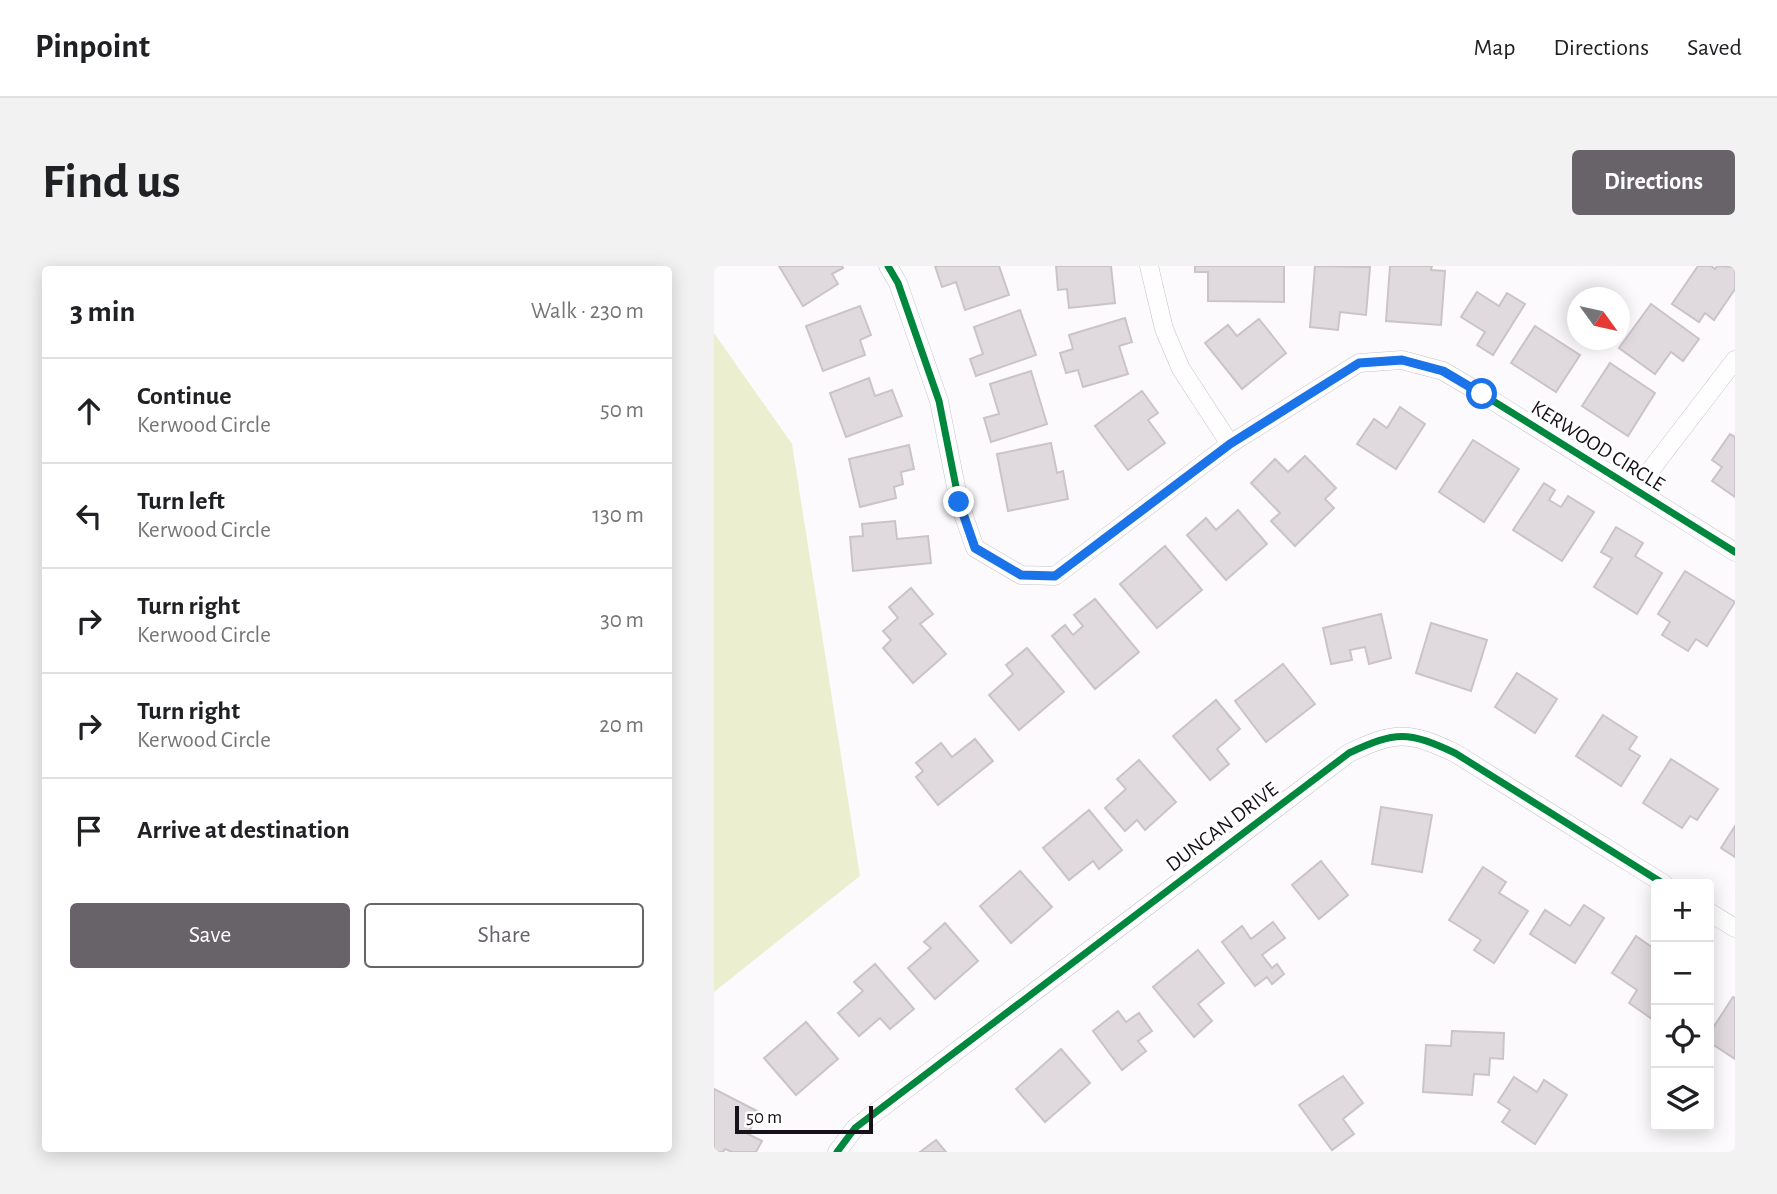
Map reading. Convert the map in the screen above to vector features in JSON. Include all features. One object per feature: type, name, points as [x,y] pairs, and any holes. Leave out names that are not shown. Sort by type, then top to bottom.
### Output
[{"type":"street","name":"KERWOOD CIRCLE","points":[[888,266],[898,283],[939,401],[959,502],[975,548],[1021,575],[1055,576],[1230,444],[1359,363],[1402,360],[1443,371],[1735,552]]},
{"type":"street","points":[[1149,266],[1164,329],[1181,369],[1230,444]]},
{"type":"street","points":[[1636,489],[1735,360]]},
{"type":"street","name":"DUNCAN DRIVE","points":[[836,1152],[855,1128],[1349,752],[1381,738],[1402,735],[1431,742],[1455,753],[1656,879]]},
{"type":"street","points":[[1714,915],[1735,928]]},
{"type":"green space","points":[[714,333],[792,444],[860,876],[714,992]]},
{"type":"building","points":[[779,266],[843,268],[832,274],[838,284],[803,306]]},
{"type":"building","points":[[935,266],[999,266],[1009,295],[965,310],[956,282],[942,287]]},
{"type":"building","points":[[1056,266],[1111,266],[1115,303],[1069,308],[1067,289],[1058,290]]},
{"type":"building","points":[[1195,266],[1284,266],[1284,302],[1208,301],[1208,272],[1195,272]]},
{"type":"building","points":[[1315,266],[1370,267],[1366,315],[1340,312],[1338,330],[1310,327]]},
{"type":"building","points":[[1390,266],[1432,266],[1431,270],[1445,271],[1441,325],[1386,321]]},
{"type":"building","points":[[1698,266],[1711,266],[1715,269],[1717,266],[1735,267],[1735,289],[1714,320],[1705,313],[1699,322],[1672,304]]},
{"type":"building","points":[[1477,292],[1499,306],[1507,293],[1525,304],[1493,355],[1477,345],[1485,332],[1461,317]]},
{"type":"building","points":[[1651,304],[1699,339],[1683,361],[1671,352],[1655,374],[1622,350],[1630,350],[1630,333]]},
{"type":"building","points":[[860,306],[871,335],[860,340],[865,355],[823,371],[806,326]]},
{"type":"building","points":[[1020,310],[1036,355],[976,376],[970,359],[983,354],[974,327]]},
{"type":"building","points":[[1125,318],[1132,342],[1119,346],[1128,374],[1083,387],[1078,370],[1066,373],[1060,353],[1073,349],[1069,335]]},
{"type":"building","points":[[1259,319],[1286,353],[1242,389],[1205,343],[1228,325],[1237,336]]},
{"type":"building","points":[[1535,326],[1567,347],[1567,350],[1580,355],[1556,392],[1511,363]]},
{"type":"building","points":[[1610,363],[1655,393],[1628,436],[1582,406]]},
{"type":"building","points":[[1031,371],[1047,424],[991,442],[984,418],[999,414],[990,384]]},
{"type":"building","points":[[869,378],[875,396],[892,390],[902,416],[846,437],[830,393]]},
{"type":"building","points":[[1142,391],[1158,413],[1148,420],[1165,443],[1128,470],[1095,426]]},
{"type":"building","points":[[1400,407],[1425,424],[1396,469],[1357,444],[1374,419],[1387,428]]},
{"type":"building","points":[[1730,434],[1735,437],[1735,497],[1712,481],[1722,467],[1712,460]]},
{"type":"building","points":[[1473,440],[1519,469],[1484,522],[1439,492]]},
{"type":"building","points":[[1051,443],[1057,473],[1063,471],[1068,499],[1008,511],[997,454]]},
{"type":"building","points":[[909,445],[914,469],[901,472],[903,484],[894,487],[896,498],[860,507],[849,459]]},
{"type":"building","points":[[1305,456],[1336,488],[1325,499],[1334,508],[1295,546],[1271,521],[1280,513],[1251,483],[1275,459],[1288,472]]},
{"type":"building","points":[[1544,483],[1555,490],[1549,500],[1561,507],[1568,496],[1594,512],[1562,561],[1513,530]]},
{"type":"building","points":[[1238,510],[1267,544],[1226,580],[1187,535],[1206,518],[1216,530]]},
{"type":"building","points":[[895,521],[897,539],[928,536],[931,563],[853,571],[850,537],[863,536],[862,524]]},
{"type":"building","points":[[1616,527],[1643,543],[1635,556],[1662,573],[1637,614],[1594,587],[1612,558],[1601,552]]},
{"type":"building","points":[[1165,546],[1202,590],[1157,628],[1120,584]]},
{"type":"building","points":[[1685,571],[1735,602],[1707,646],[1696,639],[1688,651],[1662,635],[1670,622],[1658,614]]},
{"type":"building","points":[[911,588],[933,614],[920,624],[946,654],[913,683],[883,648],[891,640],[883,631],[898,618],[889,607]]},
{"type":"building","points":[[1095,599],[1139,652],[1095,689],[1052,636],[1065,625],[1073,635],[1083,626],[1074,615]]},
{"type":"building","points":[[1381,614],[1391,658],[1369,664],[1365,647],[1350,650],[1352,660],[1331,664],[1323,628]]},
{"type":"building","points":[[1431,623],[1487,640],[1471,691],[1416,673]]},
{"type":"building","points":[[1027,648],[1064,692],[1019,730],[989,695],[1013,674],[1006,665]]},
{"type":"building","points":[[1283,664],[1315,704],[1266,742],[1235,701]]},
{"type":"building","points":[[1517,673],[1557,699],[1535,733],[1495,707]]},
{"type":"building","points":[[1216,700],[1240,729],[1217,749],[1229,764],[1210,780],[1173,736]]},
{"type":"building","points":[[1603,715],[1637,737],[1629,749],[1640,756],[1621,786],[1576,756]]},
{"type":"building","points":[[975,739],[993,761],[938,805],[916,777],[923,771],[916,763],[941,743],[952,757]]},
{"type":"building","points":[[1671,759],[1718,789],[1697,820],[1690,816],[1682,828],[1643,803]]},
{"type":"building","points":[[1139,760],[1176,802],[1145,830],[1137,820],[1125,831],[1105,808],[1126,789],[1117,779]]},
{"type":"building","points":[[1381,807],[1432,815],[1422,872],[1372,864]]},
{"type":"building","points":[[1089,810],[1122,850],[1099,869],[1093,861],[1069,880],[1043,848]]},
{"type":"building","points":[[1735,826],[1735,857],[1721,848]]},
{"type":"building","points":[[1321,861],[1348,895],[1319,919],[1292,885]]},
{"type":"building","points":[[1483,867],[1506,882],[1499,893],[1528,911],[1494,963],[1474,950],[1481,940],[1449,920]]},
{"type":"building","points":[[1020,871],[1052,907],[1011,943],[980,906]]},
{"type":"building","points":[[1584,905],[1604,918],[1575,963],[1530,934],[1545,910],[1570,926]]},
{"type":"building","points":[[1273,922],[1285,938],[1262,955],[1272,968],[1277,964],[1284,974],[1272,984],[1267,977],[1255,986],[1222,942],[1242,926],[1251,939]]},
{"type":"building","points":[[945,923],[978,961],[935,999],[908,968],[931,948],[924,942]]},
{"type":"building","points":[[1636,936],[1651,946],[1651,1018],[1629,1003],[1637,990],[1612,973]]},
{"type":"building","points":[[1198,950],[1224,983],[1198,1004],[1212,1021],[1194,1037],[1153,987]]},
{"type":"building","points":[[875,964],[914,1009],[890,1029],[880,1018],[859,1036],[838,1013],[863,991],[854,982]]},
{"type":"building","points":[[1733,997],[1735,998],[1735,1059],[1714,1045],[1714,1026]]},
{"type":"building","points":[[1118,1011],[1126,1022],[1139,1013],[1152,1031],[1138,1041],[1146,1051],[1122,1070],[1093,1031]]},
{"type":"building","points":[[806,1022],[838,1059],[796,1095],[764,1058]]},
{"type":"building","points":[[1452,1031],[1504,1033],[1503,1059],[1490,1058],[1489,1075],[1474,1074],[1472,1095],[1423,1092],[1426,1045],[1451,1046]]},
{"type":"building","points":[[1061,1049],[1090,1083],[1045,1122],[1016,1089]]},
{"type":"building","points":[[1343,1076],[1363,1103],[1343,1119],[1354,1134],[1332,1150],[1299,1105]]},
{"type":"building","points":[[1514,1077],[1537,1092],[1544,1080],[1567,1095],[1535,1144],[1502,1122],[1510,1110],[1498,1102]]},
{"type":"building","points":[[714,1089],[759,1112],[748,1134],[762,1141],[756,1152],[732,1152],[725,1149],[723,1152],[714,1152]]},
{"type":"building","points":[[936,1140],[946,1152],[920,1152]]},
{"type":"cycle path","points":[[888,266],[898,283],[939,401],[959,502],[975,548],[1021,575],[1055,576],[1230,444],[1359,363],[1402,360],[1443,371],[1735,552]]},
{"type":"cycle path","points":[[837,1152],[855,1128],[1349,753],[1379,741],[1402,736],[1425,741],[1455,753],[1656,879]]},
{"type":"route","points":[[959,502],[975,548],[1021,575],[1055,576],[1230,444],[1359,363],[1402,360],[1443,371],[1482,394]]}]
